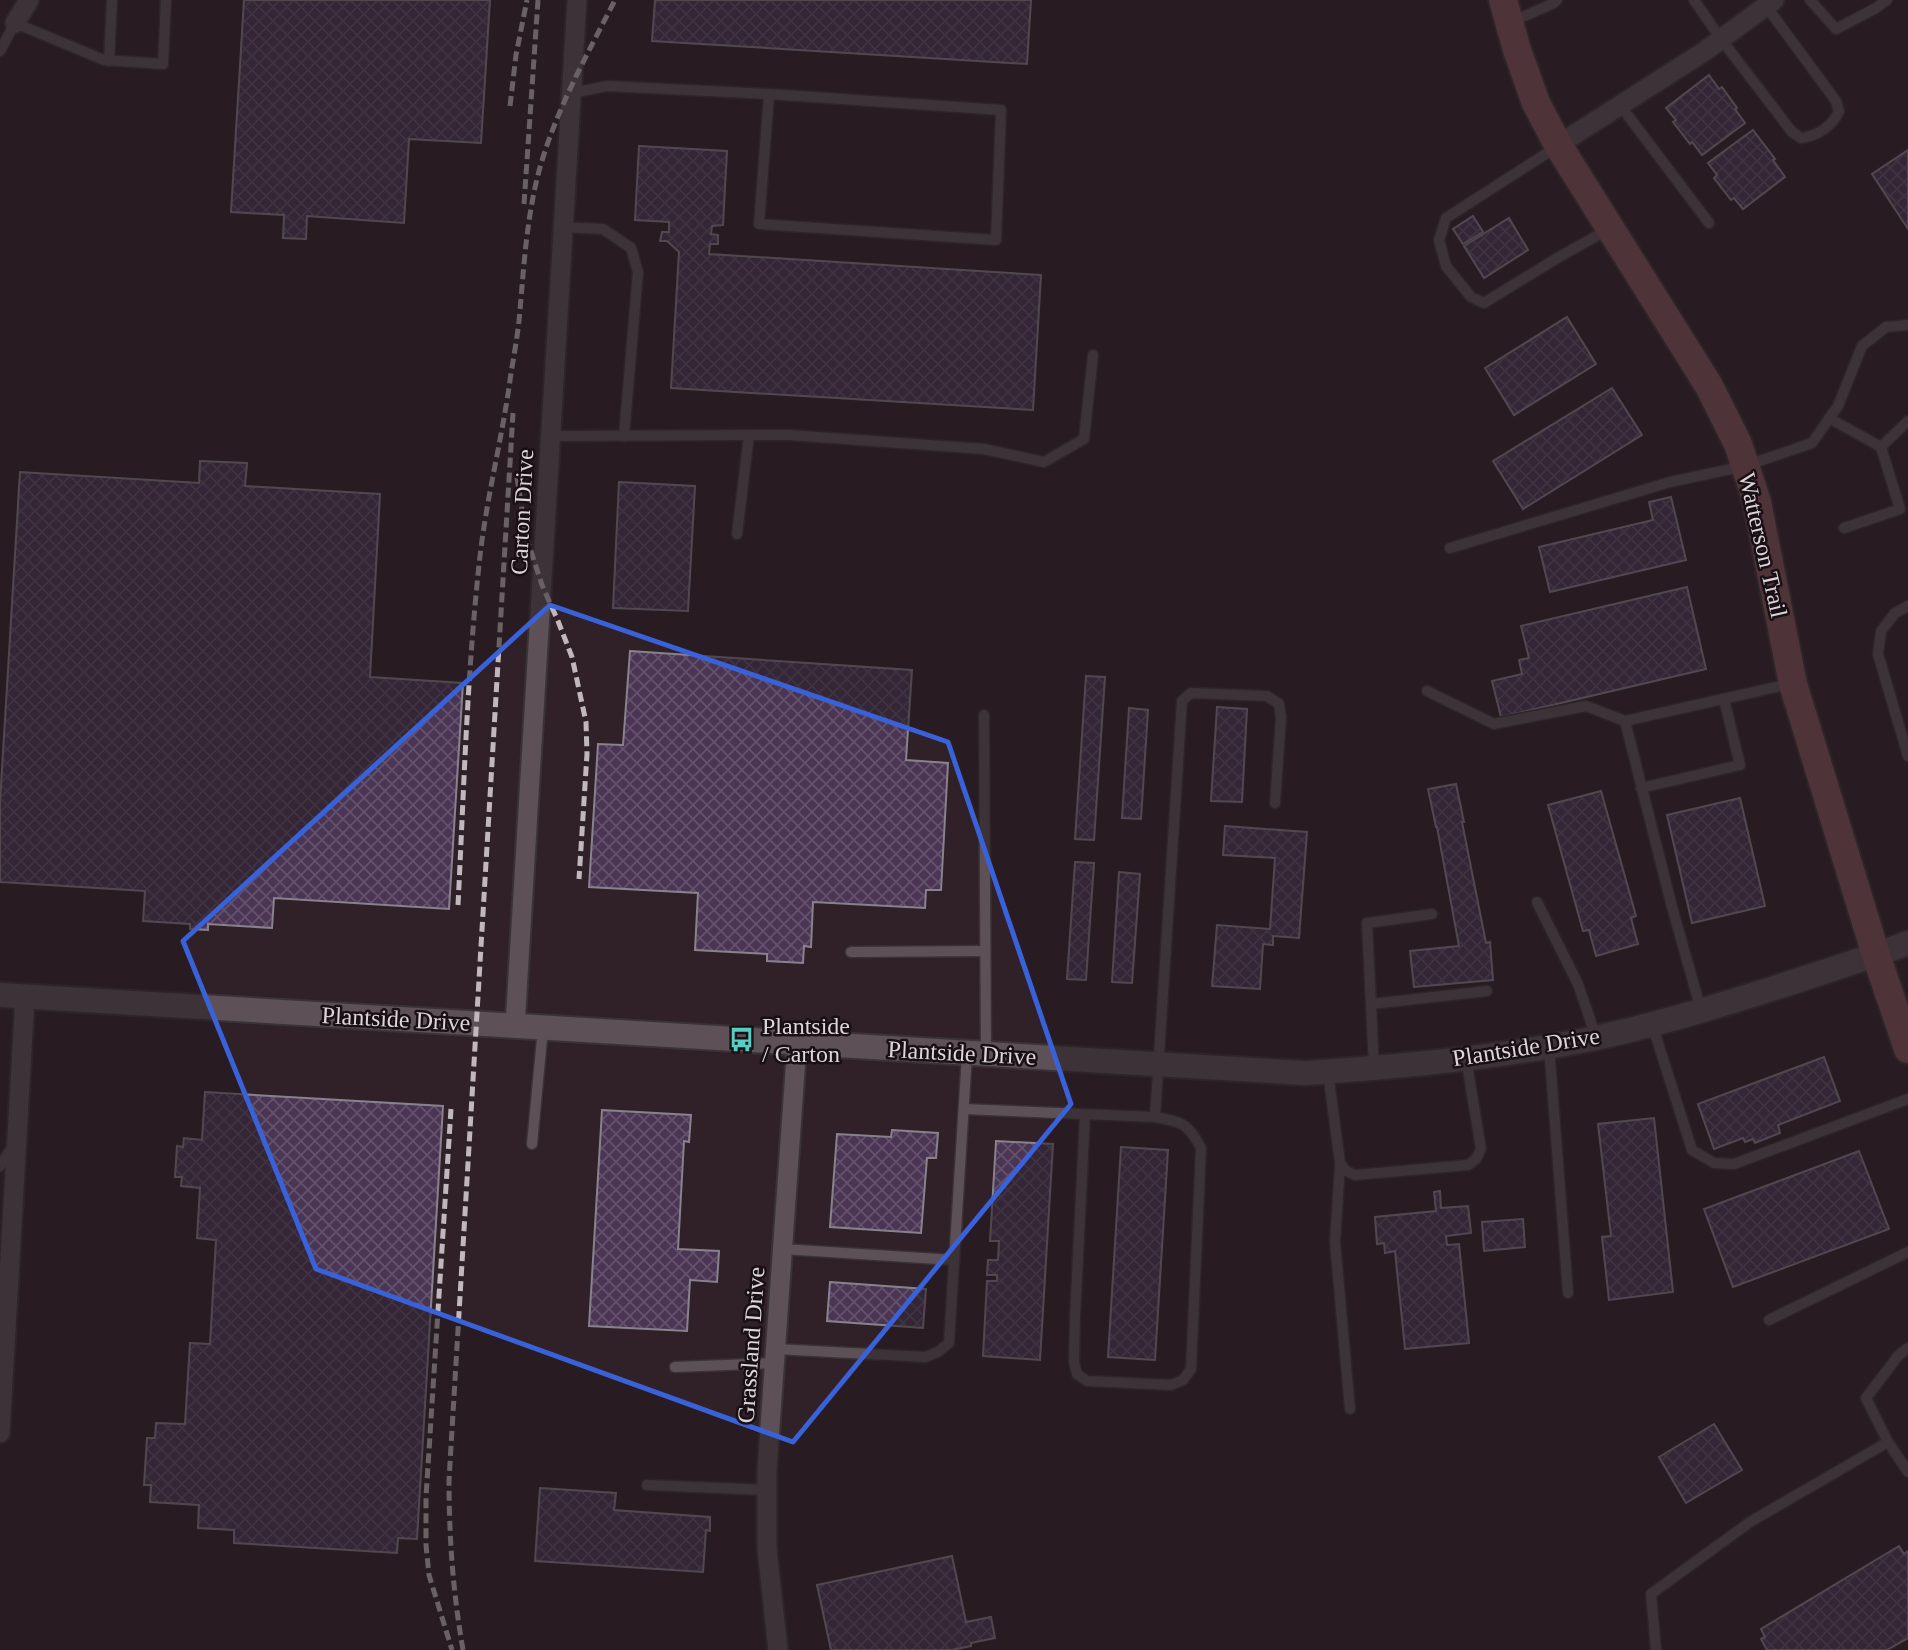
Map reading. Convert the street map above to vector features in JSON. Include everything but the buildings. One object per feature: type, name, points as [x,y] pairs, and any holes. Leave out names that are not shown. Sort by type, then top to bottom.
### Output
[{"type":"main road","name":"Watterson Trail","points":[[1506,11],[1536,103],[1559,145],[1709,386],[1738,444],[1757,502],[1793,684],[1876,955],[1908,1049]]},
{"type":"street","points":[[15,23],[29,0]]},
{"type":"street","name":"Carton Drive","points":[[515,1026],[577,0]]},
{"type":"street","points":[[1559,145],[1721,39],[1770,3]]},
{"type":"street","name":"Plantside Drive","points":[[0,995],[1305,1073],[1375,1069],[1596,1038],[1701,1011],[1908,943]]},
{"type":"street","points":[[0,1433],[2,1349],[25,997]]},
{"type":"street","name":"Grassland Drive","points":[[778,1650],[769,1586],[767,1490],[797,1044]]},
{"type":"lane","points":[[109,61],[112,0]]},
{"type":"lane","points":[[0,51],[15,23],[109,61],[163,64],[166,0]]},
{"type":"lane","points":[[1506,11],[1552,4],[1557,0]]},
{"type":"lane","points":[[1694,0],[1792,132],[1801,138],[1813,137],[1836,120],[1839,111],[1836,101],[1770,3]]},
{"type":"lane","points":[[1810,0],[1836,29],[1888,0]]},
{"type":"lane","points":[[572,93],[607,86],[769,94],[1002,110],[996,240],[759,224],[769,94]]},
{"type":"lane","points":[[1620,105],[1709,223]]},
{"type":"lane","points":[[1559,145],[1446,218],[1439,240],[1446,266],[1471,297],[1483,303],[1611,229]]},
{"type":"lane","points":[[564,227],[603,229],[631,248],[638,272],[624,436]]},
{"type":"lane","points":[[1450,548],[1670,482],[1745,466],[1812,443],[1838,406],[1862,346],[1886,327],[1908,325]]},
{"type":"lane","points":[[551,436],[789,435],[984,449],[1044,462],[1084,439],[1093,355]]},
{"type":"lane","points":[[1829,418],[1881,447],[1900,509],[1844,528]]},
{"type":"lane","points":[[1881,447],[1908,421]]},
{"type":"lane","points":[[737,534],[749,435]]},
{"type":"lane","points":[[1908,606],[1895,614],[1881,631],[1878,654],[1908,756]]},
{"type":"lane","points":[[1427,691],[1494,724],[1586,706],[1625,721],[1793,684]]},
{"type":"lane","points":[[1155,1117],[1182,701],[1191,692],[1267,696],[1279,704],[1281,717],[1275,803]]},
{"type":"lane","points":[[1641,788],[1740,765],[1724,699]]},
{"type":"lane","points":[[675,1367],[775,1356],[925,1357],[938,1352],[949,1343],[964,1109],[977,1054],[985,951],[984,715]]},
{"type":"lane","points":[[1625,721],[1701,1011]]},
{"type":"lane","points":[[1537,902],[1578,984],[1596,1038]]},
{"type":"lane","points":[[1375,1069],[1367,923],[1432,914]]},
{"type":"lane","points":[[851,952],[985,951]]},
{"type":"lane","points":[[1371,1004],[1487,991]]},
{"type":"lane","points":[[1652,1024],[1692,1150],[1714,1163],[1734,1164],[1908,1099]]},
{"type":"lane","points":[[532,1144],[543,1028]]},
{"type":"lane","points":[[1549,1046],[1568,1293]]},
{"type":"lane","points":[[1340,1163],[1346,1171],[1355,1175],[1468,1165],[1476,1159],[1481,1149],[1466,1057]]},
{"type":"lane","points":[[1328,1072],[1340,1163],[1335,1242],[1350,1409]]},
{"type":"lane","points":[[964,1109],[1155,1117],[1177,1121],[1192,1131],[1201,1148],[1191,1370],[1183,1380],[1171,1385],[1087,1381],[1077,1374],[1074,1362],[1074,1317],[1085,1115]]},
{"type":"lane","points":[[0,1166],[17,1139]]},
{"type":"lane","points":[[782,1249],[954,1260]]},
{"type":"lane","points":[[1769,1320],[1908,1252]]},
{"type":"lane","points":[[1908,1348],[1898,1356],[1866,1398],[1888,1442],[1908,1472]]},
{"type":"lane","points":[[1656,1650],[1651,1594],[1750,1522],[1888,1442]]},
{"type":"lane","points":[[647,1485],[767,1490]]},
{"type":"highlighted area","points":[[550,605],[948,742],[1071,1104],[793,1442],[316,1269],[183,941]]},
{"type":"shaded area","points":[[0,0],[1908,0],[1908,1650],[0,1650]]},
{"type":"railway","points":[[510,106],[516,55],[527,0]]},
{"type":"railway","points":[[524,204],[538,0]]},
{"type":"railway","points":[[458,905],[469,687],[480,556],[519,321],[532,203],[541,164],[556,121],[615,0]]},
{"type":"railway","points":[[463,1650],[452,1565],[449,1480],[513,413]]},
{"type":"railway","points":[[517,477],[526,536],[542,585],[572,657],[586,722],[587,754],[579,879]]},
{"type":"railway","points":[[451,1109],[426,1497],[426,1545],[429,1575],[452,1650]]},
{"type":"place","name":"Plantside / Carton","points":[[742,1040]]}]
